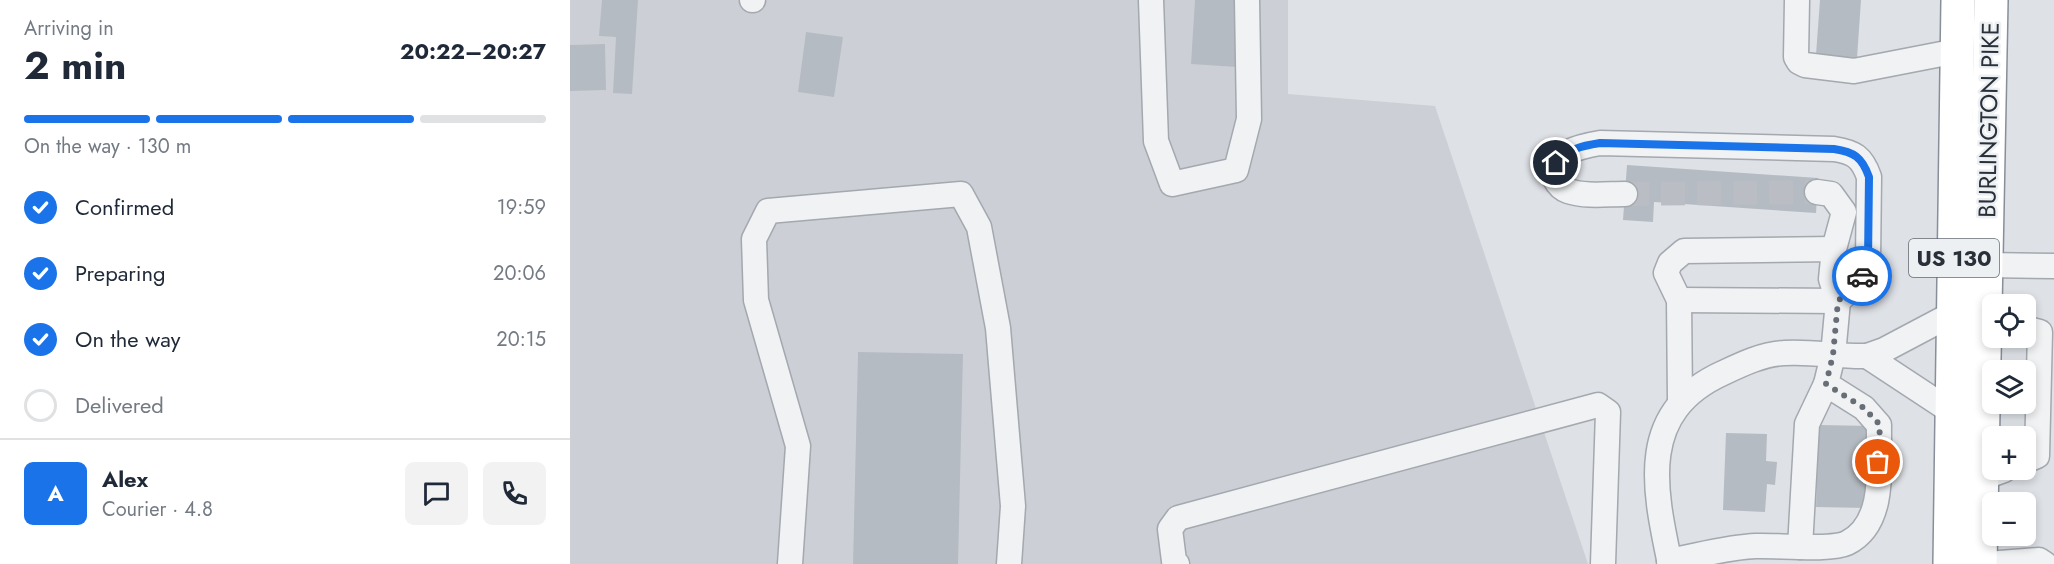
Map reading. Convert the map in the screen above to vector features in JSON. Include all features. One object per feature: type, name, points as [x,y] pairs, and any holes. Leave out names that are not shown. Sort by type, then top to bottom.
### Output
[{"type":"highway","name":"BURLINGTON PIKE","points":[[1958,0],[1958,51],[1977,317],[1988,426]]},
{"type":"highway","name":"BURLINGTON PIKE","points":[[1950,564],[1952,412],[1977,317],[1986,266],[1994,8]]},
{"type":"highway","name":"BURLINGTON PIKE","points":[[1980,564],[1992,480]]},
{"type":"lane","points":[[1151,0],[1156,141],[1173,184],[1236,170],[1249,119],[1247,0]]},
{"type":"lane","points":[[1797,0],[1796,57],[1799,62],[1854,71],[1958,51]]},
{"type":"lane","points":[[1625,194],[1586,195],[1567,191],[1558,185],[1554,174],[1556,163],[1565,153],[1581,146],[1600,143],[1834,149],[1855,154],[1864,164],[1869,177],[1868,260],[1855,286],[1838,301],[1679,300]]},
{"type":"lane","points":[[1800,547],[1807,423],[1826,384],[1833,355],[1838,301],[1831,279],[1834,249],[1844,212],[1831,194],[1817,192]]},
{"type":"lane","points":[[790,564],[798,446],[756,300],[754,239],[768,211],[961,194],[979,227],[998,328],[1013,506],[1009,564]]},
{"type":"lane","points":[[1680,401],[1679,300],[1666,273],[1670,263],[1684,251],[1834,249]]},
{"type":"lane","points":[[1986,266],[2054,266]]},
{"type":"lane","points":[[1826,384],[1864,408],[1880,425],[1877,500],[1866,526],[1847,543],[1800,547],[1754,546],[1670,562],[1657,494],[1661,432],[1680,401],[1709,379],[1747,362],[1783,352],[1867,356],[1977,317]]},
{"type":"lane","points":[[2039,458],[2040,327]]},
{"type":"lane","points":[[1867,356],[1952,412]]},
{"type":"lane","points":[[1177,564],[1170,529],[1178,518],[1598,405],[1608,412],[1603,564]]},
{"type":"lane","points":[[1987,564],[2039,560],[2045,564]]},
{"type":"shaded area","points":[[570,0],[1288,0],[1288,94],[1435,106],[1588,564],[570,564]]},
{"type":"building","points":[[602,0],[638,0],[632,94],[613,93],[616,37],[599,36]]},
{"type":"building","points":[[1195,0],[1241,0],[1237,67],[1191,64]]},
{"type":"building","points":[[1820,0],[1861,0],[1857,58],[1816,55]]},
{"type":"building","points":[[806,32],[843,37],[834,97],[798,92]]},
{"type":"building","points":[[605,44],[606,90],[570,91],[570,45]]},
{"type":"building","points":[[1627,165],[1818,178],[1816,213],[1654,202],[1653,222],[1623,220]]},
{"type":"building","points":[[858,352],[963,354],[958,564],[853,564]]},
{"type":"building","points":[[1819,425],[1870,426],[1867,508],[1816,507]]},
{"type":"building","points":[[1726,433],[1767,434],[1766,461],[1777,462],[1775,485],[1767,484],[1765,512],[1723,510]]},
{"type":"tunnel","points":[[1625,194],[1817,192]]},
{"type":"way so far","points":[[1862,276],[1855,286],[1838,301],[1833,355],[1826,384],[1840,395],[1864,408],[1880,425],[1878,462]]},
{"type":"route","points":[[1556,163],[1565,153],[1581,146],[1600,143],[1834,149],[1855,154],[1864,164],[1869,177],[1868,260],[1862,276]]}]
